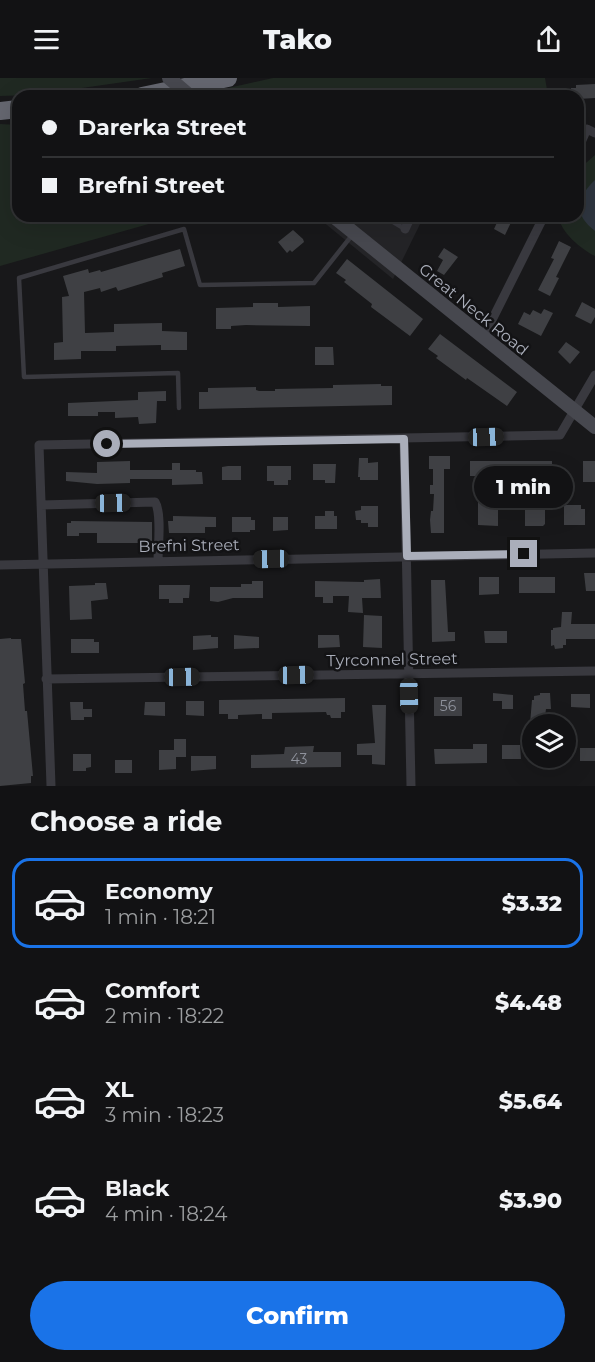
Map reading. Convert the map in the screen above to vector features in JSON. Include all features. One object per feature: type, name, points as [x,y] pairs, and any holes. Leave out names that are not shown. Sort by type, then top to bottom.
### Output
[{"type":"highway","points":[[171,90],[228,78]]},
{"type":"main road","points":[[169,78],[183,90]]},
{"type":"main road","name":"Great Neck Road","points":[[340,222],[595,427]]},
{"type":"street","points":[[405,229],[408,222]]},
{"type":"street","points":[[483,338],[541,222]]},
{"type":"street","points":[[51,786],[39,445],[560,435],[595,375]]},
{"type":"street","points":[[404,439],[411,786]]},
{"type":"street","points":[[41,505],[154,502],[157,505],[158,515],[158,561]]},
{"type":"street","name":"Brefni Street","points":[[0,565],[595,553]]},
{"type":"street","name":"Tyrconnel Street","points":[[46,679],[595,671]]},
{"type":"lane","points":[[393,222],[405,229]]},
{"type":"lane","points":[[179,408],[178,373],[24,377],[19,278],[184,229],[200,285],[314,283],[353,234]]},
{"type":"shaded area","points":[[0,78],[152,78],[68,90],[12,90],[12,96],[0,96]]},
{"type":"shaded area","points":[[273,78],[545,78],[547,90],[219,90]]},
{"type":"shaded area","points":[[0,124],[12,125],[12,222],[156,222],[0,266]]},
{"type":"shaded area","points":[[595,155],[595,256],[578,245],[567,234],[560,222],[584,222],[584,165]]},
{"type":"shaded area","points":[[595,180],[595,231],[584,219],[584,193]]},
{"type":"shaded area","points":[[323,222],[421,222],[393,279]]},
{"type":"building","points":[[595,84],[595,98],[584,99],[584,90],[571,90],[571,88],[576,88],[576,85]]},
{"type":"building","points":[[497,222],[511,222],[505,235],[494,229]]},
{"type":"building","points":[[293,230],[304,242],[292,252],[290,250],[287,253],[278,242]]},
{"type":"building","points":[[559,241],[571,247],[556,277],[559,278],[550,296],[538,290],[554,259],[551,258]]},
{"type":"building","points":[[444,248],[458,257],[444,275],[437,271],[443,260],[438,257]]},
{"type":"building","points":[[180,249],[185,266],[162,273],[163,277],[118,291],[116,287],[101,292],[100,288],[84,292],[85,333],[114,332],[114,324],[162,323],[162,331],[187,332],[187,350],[161,350],[161,345],[116,346],[116,351],[81,351],[81,359],[54,360],[54,343],[63,342],[62,297],[69,296],[63,276],[88,269],[89,273],[100,270],[101,272]]},
{"type":"building","points":[[347,259],[423,319],[410,336],[371,307],[372,304],[336,273]]},
{"type":"building","points":[[582,302],[595,309],[595,317],[591,324],[575,316]]},
{"type":"building","points":[[253,303],[278,303],[278,307],[310,306],[310,326],[246,325],[231,326],[231,329],[216,329],[216,308],[253,307]]},
{"type":"building","points":[[544,309],[553,313],[541,336],[518,324],[524,312],[530,315],[533,310],[541,314]]},
{"type":"building","points":[[440,334],[517,392],[507,406],[436,358],[438,356],[428,349]]},
{"type":"building","points":[[566,342],[580,352],[570,364],[558,352]]},
{"type":"building","points":[[315,347],[333,347],[334,365],[315,365]]},
{"type":"building","points":[[381,384],[381,386],[392,386],[392,405],[199,409],[199,392],[208,392],[208,388],[256,387],[259,391],[275,391],[275,389],[333,388],[333,385]]},
{"type":"building","points":[[166,391],[166,401],[157,401],[156,423],[139,424],[138,417],[115,418],[115,412],[98,412],[98,416],[68,416],[68,403],[138,400],[138,392]]},
{"type":"building","points":[[429,456],[450,456],[450,469],[444,469],[444,533],[431,533],[430,520],[434,494],[430,494],[430,485],[433,485],[433,469],[429,469]]},
{"type":"building","points":[[359,458],[368,458],[368,463],[378,462],[378,480],[360,480],[358,477]]},
{"type":"building","points":[[130,461],[130,470],[172,470],[172,463],[180,463],[180,470],[202,472],[203,484],[172,485],[172,479],[130,479],[130,483],[97,484],[66,481],[66,472],[97,473],[97,462]]},
{"type":"building","points":[[470,461],[552,461],[552,480],[540,480],[540,477],[470,476]]},
{"type":"building","points":[[583,461],[595,461],[595,482],[583,482]]},
{"type":"building","points":[[313,464],[336,464],[335,483],[313,480]]},
{"type":"building","points":[[241,466],[241,480],[222,480],[222,467]]},
{"type":"building","points":[[267,466],[291,466],[291,480],[288,480],[288,485],[274,485],[274,481],[267,481]]},
{"type":"building","points":[[478,502],[486,502],[486,506],[489,507],[498,507],[498,526],[478,525]]},
{"type":"building","points":[[564,505],[581,505],[581,509],[585,509],[585,525],[564,525]]},
{"type":"building","points":[[361,506],[378,506],[378,527],[368,527],[368,523],[356,520],[355,511],[361,510]]},
{"type":"building","points":[[534,507],[545,507],[545,524],[525,526],[525,509],[534,509]]},
{"type":"building","points":[[325,511],[334,511],[334,516],[337,516],[337,529],[315,529],[315,516],[325,516]]},
{"type":"building","points":[[173,516],[216,517],[216,527],[205,527],[205,533],[169,533],[168,521],[173,521]]},
{"type":"building","points":[[232,517],[251,517],[251,520],[255,520],[255,530],[232,532]]},
{"type":"building","points":[[273,517],[288,517],[288,530],[273,531]]},
{"type":"building","points":[[71,521],[152,522],[152,543],[97,543],[97,533],[67,536],[67,523]]},
{"type":"building","points":[[584,573],[595,573],[595,591],[586,591]]},
{"type":"building","points":[[479,577],[499,577],[499,594],[479,595]]},
{"type":"building","points":[[519,577],[555,577],[555,593],[519,593]]},
{"type":"building","points":[[380,579],[381,598],[362,598],[363,613],[348,612],[349,596],[333,596],[333,603],[323,603],[323,597],[315,597],[315,581],[364,582],[364,580]]},
{"type":"building","points":[[431,580],[445,580],[448,632],[455,632],[455,641],[432,642]]},
{"type":"building","points":[[252,581],[263,581],[263,598],[210,601],[210,587],[241,587],[241,584],[252,584]]},
{"type":"building","points":[[95,583],[106,583],[108,599],[91,601],[92,619],[70,620],[69,586],[95,585]]},
{"type":"building","points":[[159,585],[190,585],[189,598],[183,598],[183,603],[169,603],[169,599],[159,599]]},
{"type":"building","points":[[562,612],[572,612],[571,624],[595,624],[595,639],[566,639],[566,645],[563,645],[563,648],[555,649],[554,645],[551,646],[551,630],[561,627]]},
{"type":"building","points":[[364,615],[382,616],[382,648],[363,647]]},
{"type":"building","points":[[484,631],[507,631],[507,643],[485,643]]},
{"type":"building","points":[[211,635],[211,637],[218,637],[218,648],[193,650],[193,636]]},
{"type":"building","points":[[234,635],[259,637],[259,648],[234,649]]},
{"type":"building","points":[[318,635],[339,635],[340,647],[318,648]]},
{"type":"building","points":[[0,639],[21,639],[25,711],[27,711],[33,776],[31,776],[31,783],[0,786]]},
{"type":"building","points":[[71,639],[94,639],[94,642],[99,642],[99,653],[71,653]]},
{"type":"building","points":[[493,693],[513,695],[513,709],[502,709],[502,701],[493,701]]},
{"type":"building","points":[[540,693],[550,693],[551,709],[546,709],[545,714],[531,714],[532,700],[534,696]]},
{"type":"building","points":[[571,694],[590,694],[590,708],[571,707]]},
{"type":"building","points":[[434,697],[462,697],[462,716],[434,716]]},
{"type":"building","points":[[345,698],[345,712],[341,712],[341,718],[331,718],[326,712],[272,713],[272,719],[262,719],[262,714],[238,715],[238,719],[228,719],[228,714],[219,714],[219,700]]},
{"type":"building","points":[[186,701],[204,701],[204,716],[186,715]]},
{"type":"building","points":[[70,702],[83,702],[83,709],[92,709],[92,717],[84,717],[84,720],[71,720]]},
{"type":"building","points":[[145,702],[165,702],[165,716],[144,715]]},
{"type":"building","points":[[372,705],[386,705],[385,765],[372,764],[372,755],[357,755],[357,744],[375,743]]},
{"type":"building","points":[[174,739],[186,739],[186,757],[176,757],[176,769],[159,770],[159,750],[174,750]]},
{"type":"building","points":[[473,744],[487,744],[487,763],[435,764],[434,749],[473,749]]},
{"type":"building","points":[[502,745],[520,745],[521,759],[502,759]]},
{"type":"building","points":[[314,746],[313,752],[341,752],[341,767],[251,768],[251,755],[284,754],[285,747]]},
{"type":"building","points":[[580,748],[595,748],[595,761],[580,761]]},
{"type":"building","points":[[73,754],[91,754],[91,767],[86,768],[86,771],[73,771]]},
{"type":"building","points":[[191,756],[216,756],[216,769],[191,771]]},
{"type":"building","points":[[115,760],[132,760],[132,773],[115,773]]},
{"type":"route","points":[[107,444],[404,439],[407,556],[524,554]]}]
